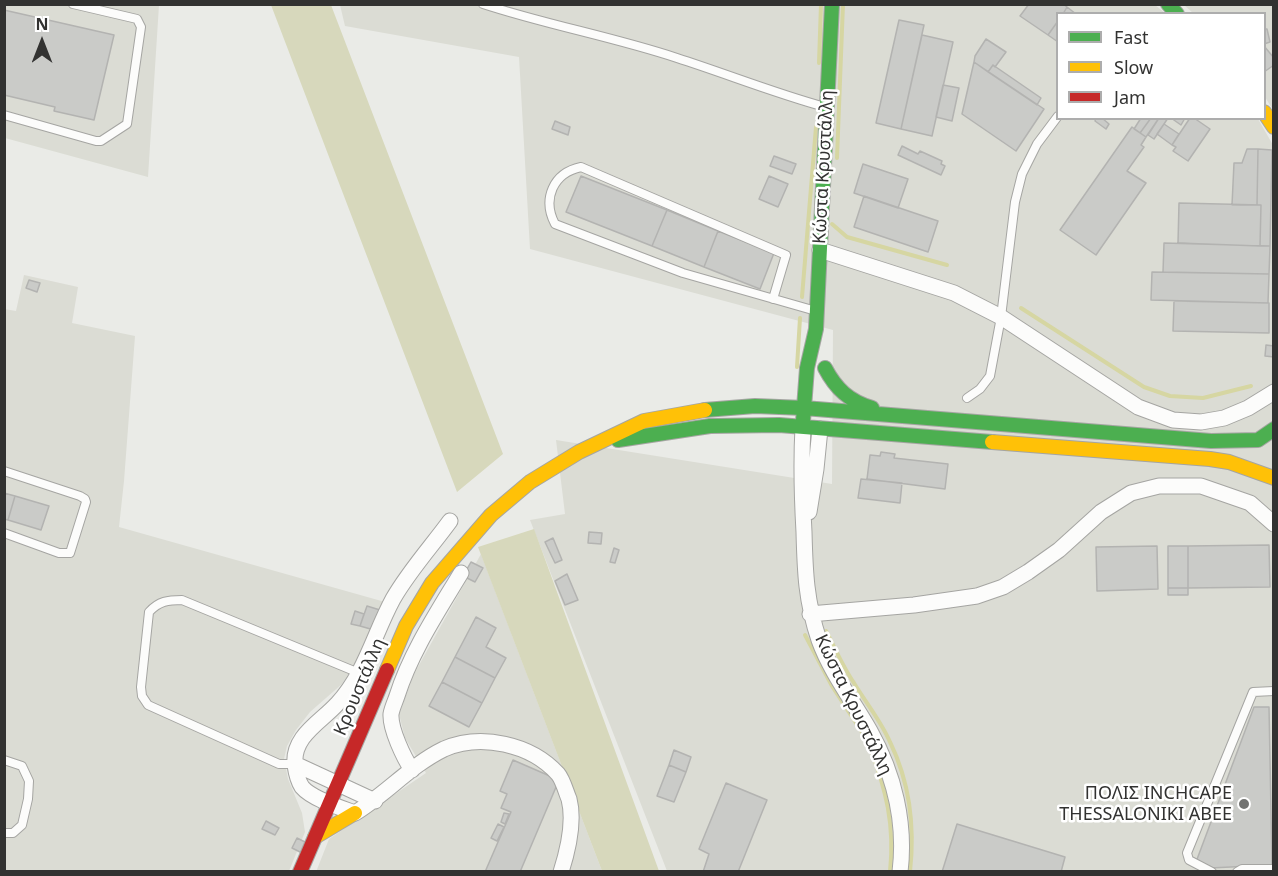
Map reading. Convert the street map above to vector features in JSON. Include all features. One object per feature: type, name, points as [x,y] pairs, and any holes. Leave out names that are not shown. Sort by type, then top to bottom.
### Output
[{"type":"street","name":"Κώστα Κρυστάλλη","points":[[832,4],[816,329],[807,368],[800,468],[805,578],[810,614],[826,657],[872,734],[899,805],[903,849],[900,872]]},
{"type":"street","points":[[820,250],[954,293],[1001,317],[1138,407],[1173,420],[1201,422],[1224,418],[1248,408],[1274,392]]},
{"type":"street","name":"Κώστα Κρυστάλλη","points":[[804,538],[816,469],[825,368],[816,329]]},
{"type":"street","points":[[825,368],[833,384],[851,401],[910,418]]},
{"type":"street","points":[[605,441],[644,421],[697,410],[755,406],[804,408],[822,400],[910,418],[1211,441],[1258,440],[1274,429]]},
{"type":"street","points":[[605,441],[726,425],[803,427],[1210,459],[1228,462],[1274,478]]},
{"type":"street","name":"Κρουστάλλη","points":[[300,872],[406,626],[432,583],[475,531],[510,498],[530,482],[579,452],[605,441]]},
{"type":"street","points":[[810,614],[977,597],[1003,587],[1028,572],[1059,550],[1101,512],[1131,493],[1159,486],[1202,486],[1250,503],[1274,524]]},
{"type":"street","points":[[355,813],[329,804],[303,789],[298,779],[295,756],[303,736],[336,705],[355,682],[393,599],[417,562],[450,521]]},
{"type":"street","points":[[412,770],[405,759],[391,714],[407,668],[425,632],[461,573]]},
{"type":"street","points":[[315,837],[375,801],[412,770],[444,749],[469,742],[499,742],[528,753],[559,775],[569,801],[570,826],[567,852],[561,872]]},
{"type":"street","points":[[295,764],[375,801]]},
{"type":"lane","points":[[4,116],[96,141],[101,141],[127,124],[140,23],[137,19],[73,4]]},
{"type":"lane","points":[[483,4],[519,16],[676,57],[789,97],[826,107]]},
{"type":"lane","points":[[967,398],[980,389],[990,376],[1001,317],[1015,202],[1022,174],[1037,144],[1056,119]]},
{"type":"lane","points":[[773,299],[786,255],[581,167],[573,168],[560,177],[551,189],[549,203],[555,224],[683,273],[817,312]]},
{"type":"lane","points":[[4,471],[81,496],[86,502],[70,553],[59,553],[4,533]]},
{"type":"lane","points":[[295,764],[279,764],[148,705],[142,696],[141,687],[149,612],[157,604],[170,600],[182,600],[359,673]]},
{"type":"lane","points":[[1212,872],[1189,860],[1187,853],[1252,692],[1274,691]]},
{"type":"lane","points":[[4,760],[22,766],[29,781],[28,799],[22,825],[13,833],[4,833]]},
{"type":"lane","points":[[1237,872],[1242,869],[1274,869]]},
{"type":"shaded area","points":[[4,5],[159,5],[148,177],[5,138]]},
{"type":"shaded area","points":[[340,5],[1155,5],[1164,12],[1056,12],[1056,120],[1259,120],[1273,145],[1273,871],[667,871],[530,520],[565,514],[556,440],[832,484],[833,330],[530,249],[519,57],[345,26]]},
{"type":"shaded area","points":[[1184,5],[1273,5],[1273,110],[1266,99],[1266,12],[1192,12]]},
{"type":"shaded area","points":[[24,275],[78,287],[72,323],[135,336],[119,527],[385,602],[355,664],[342,684],[310,712],[287,746],[284,759],[288,779],[302,813],[305,832],[289,871],[5,871],[4,309],[16,311]]},
{"type":"shaded area","points":[[481,554],[602,871],[316,872],[329,839],[426,773],[405,738],[399,714],[414,674]]},
{"type":"green space","points":[[271,5],[331,5],[503,454],[457,492]]},
{"type":"green space","points":[[534,529],[659,871],[602,871],[478,547]]},
{"type":"building","points":[[1029,4],[1063,4],[1067,7],[1064,12],[1056,12],[1056,24],[1048,35],[1020,16]]},
{"type":"building","points":[[1067,7],[1073,12],[1064,12]]},
{"type":"building","points":[[4,10],[114,35],[94,120],[54,111],[55,107],[4,95]]},
{"type":"building","points":[[899,20],[924,25],[901,129],[876,123]]},
{"type":"building","points":[[1056,24],[1056,41],[1048,35]]},
{"type":"building","points":[[1266,29],[1267,29],[1270,42],[1266,43]]},
{"type":"building","points":[[922,35],[953,42],[932,136],[901,129]]},
{"type":"building","points":[[986,39],[1006,52],[995,67],[993,65],[988,72],[974,62],[975,56]]},
{"type":"building","points":[[1266,48],[1274,58],[1274,65],[1266,71]]},
{"type":"building","points":[[974,62],[1044,109],[1016,151],[962,114]]},
{"type":"building","points":[[993,65],[1041,98],[1037,105],[988,72]]},
{"type":"building","points":[[943,85],[959,88],[952,121],[936,117]]},
{"type":"building","points":[[1104,120],[1109,124],[1106,129],[1095,121]]},
{"type":"building","points":[[1140,120],[1150,120],[1140,133],[1134,129]]},
{"type":"building","points":[[1150,120],[1158,120],[1146,137],[1140,133]]},
{"type":"building","points":[[1158,120],[1167,120],[1154,139],[1148,135]]},
{"type":"building","points":[[1174,120],[1184,120],[1181,125]]},
{"type":"building","points":[[1189,120],[1197,120],[1210,129],[1188,161],[1173,151],[1176,147],[1172,145]]},
{"type":"building","points":[[555,121],[570,127],[568,135],[552,129]]},
{"type":"building","points":[[1164,124],[1179,134],[1172,145],[1157,134]]},
{"type":"building","points":[[1132,127],[1146,137],[1141,145],[1144,147],[1127,171],[1146,183],[1096,255],[1060,230]]},
{"type":"building","points":[[902,146],[918,154],[920,151],[942,161],[941,164],[945,166],[941,175],[898,155]]},
{"type":"building","points":[[1247,149],[1258,149],[1257,205],[1232,205],[1234,163],[1242,163]]},
{"type":"building","points":[[1258,149],[1272,150],[1270,246],[1260,246],[1261,205],[1257,205]]},
{"type":"building","points":[[774,156],[796,164],[792,174],[770,166]]},
{"type":"building","points":[[863,164],[908,179],[898,208],[854,193]]},
{"type":"building","points":[[581,176],[667,210],[652,246],[566,212]]},
{"type":"building","points":[[769,176],[788,184],[778,207],[759,199]]},
{"type":"building","points":[[864,196],[938,221],[928,252],[854,227]]},
{"type":"building","points":[[1179,203],[1261,205],[1260,246],[1178,243]]},
{"type":"building","points":[[667,210],[718,231],[704,267],[652,246]]},
{"type":"building","points":[[718,231],[774,253],[760,289],[704,267]]},
{"type":"building","points":[[1164,243],[1270,246],[1269,274],[1163,272]]},
{"type":"building","points":[[1152,272],[1269,274],[1268,303],[1151,300]]},
{"type":"building","points":[[29,280],[40,283],[37,292],[26,288]]},
{"type":"building","points":[[1174,301],[1269,303],[1269,333],[1173,331]]},
{"type":"building","points":[[1266,345],[1274,346],[1274,357],[1265,356]]},
{"type":"building","points":[[881,452],[895,454],[894,458],[948,464],[945,489],[867,479],[870,455],[880,456]]},
{"type":"building","points":[[861,479],[902,483],[900,503],[858,498]]},
{"type":"building","points":[[4,493],[15,496],[8,520],[4,519]]},
{"type":"building","points":[[15,496],[49,506],[41,530],[8,520]]},
{"type":"building","points":[[589,532],[602,533],[601,544],[588,543]]},
{"type":"building","points":[[553,538],[562,560],[555,563],[545,542]]},
{"type":"building","points":[[1269,545],[1270,587],[1188,588],[1188,546]]},
{"type":"building","points":[[1157,546],[1158,589],[1097,591],[1096,547]]},
{"type":"building","points":[[1168,546],[1188,546],[1188,588],[1168,588]]},
{"type":"building","points":[[614,548],[619,550],[615,563],[610,562]]},
{"type":"building","points":[[471,562],[483,568],[475,582],[463,576]]},
{"type":"building","points":[[567,574],[578,600],[565,605],[555,581]]},
{"type":"building","points":[[1168,588],[1188,588],[1188,595],[1168,595]]},
{"type":"building","points":[[367,606],[380,610],[374,630],[360,626]]},
{"type":"building","points":[[355,611],[364,614],[360,626],[351,624]]},
{"type":"building","points":[[476,617],[496,628],[486,647],[506,658],[495,678],[455,657]]},
{"type":"building","points":[[455,657],[495,678],[482,703],[442,682]]},
{"type":"building","points":[[442,682],[482,703],[469,727],[429,706]]},
{"type":"building","points":[[1254,707],[1269,707],[1272,865],[1210,868],[1196,862]]},
{"type":"building","points":[[674,750],[691,757],[686,772],[669,765]]},
{"type":"building","points":[[513,760],[559,780],[520,872],[485,872],[511,812],[501,808],[507,794],[500,791]]},
{"type":"building","points":[[669,765],[686,772],[674,802],[657,796]]},
{"type":"building","points":[[726,783],[767,800],[738,872],[703,872],[709,854],[699,849]]},
{"type":"building","points":[[504,813],[509,814],[505,824],[501,822]]},
{"type":"building","points":[[266,821],[279,828],[275,835],[262,829]]},
{"type":"building","points":[[498,824],[504,827],[497,841],[491,838]]},
{"type":"building","points":[[957,824],[1065,857],[1061,872],[942,872]]},
{"type":"building","points":[[297,838],[307,843],[302,853],[292,848]]},
{"type":"waterway","points":[[819,63],[821,4]]},
{"type":"waterway","points":[[837,158],[843,4]]},
{"type":"waterway","points":[[802,297],[816,127]]},
{"type":"waterway","points":[[832,224],[847,237],[947,265]]},
{"type":"waterway","points":[[1021,308],[1144,387],[1170,396],[1203,398],[1251,386]]},
{"type":"waterway","points":[[797,367],[800,318]]},
{"type":"waterway","points":[[826,631],[846,671],[886,734],[897,758],[906,789],[911,822],[910,872]]},
{"type":"waterway","points":[[805,635],[832,686],[867,740]]},
{"type":"waterway","points":[[870,747],[888,808],[891,839],[890,872]]},
{"type":"traffic: fast","points":[[803,421],[807,368],[816,329],[832,4]]},
{"type":"traffic: fast","points":[[1168,4],[1175,12]]},
{"type":"traffic: fast","points":[[825,368],[844,393],[856,402],[872,408]]},
{"type":"traffic: fast","points":[[705,410],[755,406],[804,408],[1211,441],[1258,440],[1274,429]]},
{"type":"traffic: fast","points":[[618,440],[710,426],[779,425],[992,442]]},
{"type":"traffic: slow","points":[[1266,115],[1274,127]]},
{"type":"traffic: slow","points":[[387,670],[406,626],[432,583],[491,515],[530,482],[579,452],[644,421],[705,410]]},
{"type":"traffic: slow","points":[[992,442],[1210,459],[1229,462],[1274,478]]},
{"type":"traffic: slow","points":[[315,837],[355,813]]},
{"type":"traffic: jam","points":[[300,872],[387,670]]},
{"type":"place","name":"ΠΟΛΙΣ INCHCAPE THESSALONIKI ΑΒΕΕ","points":[[1244,804]]}]
